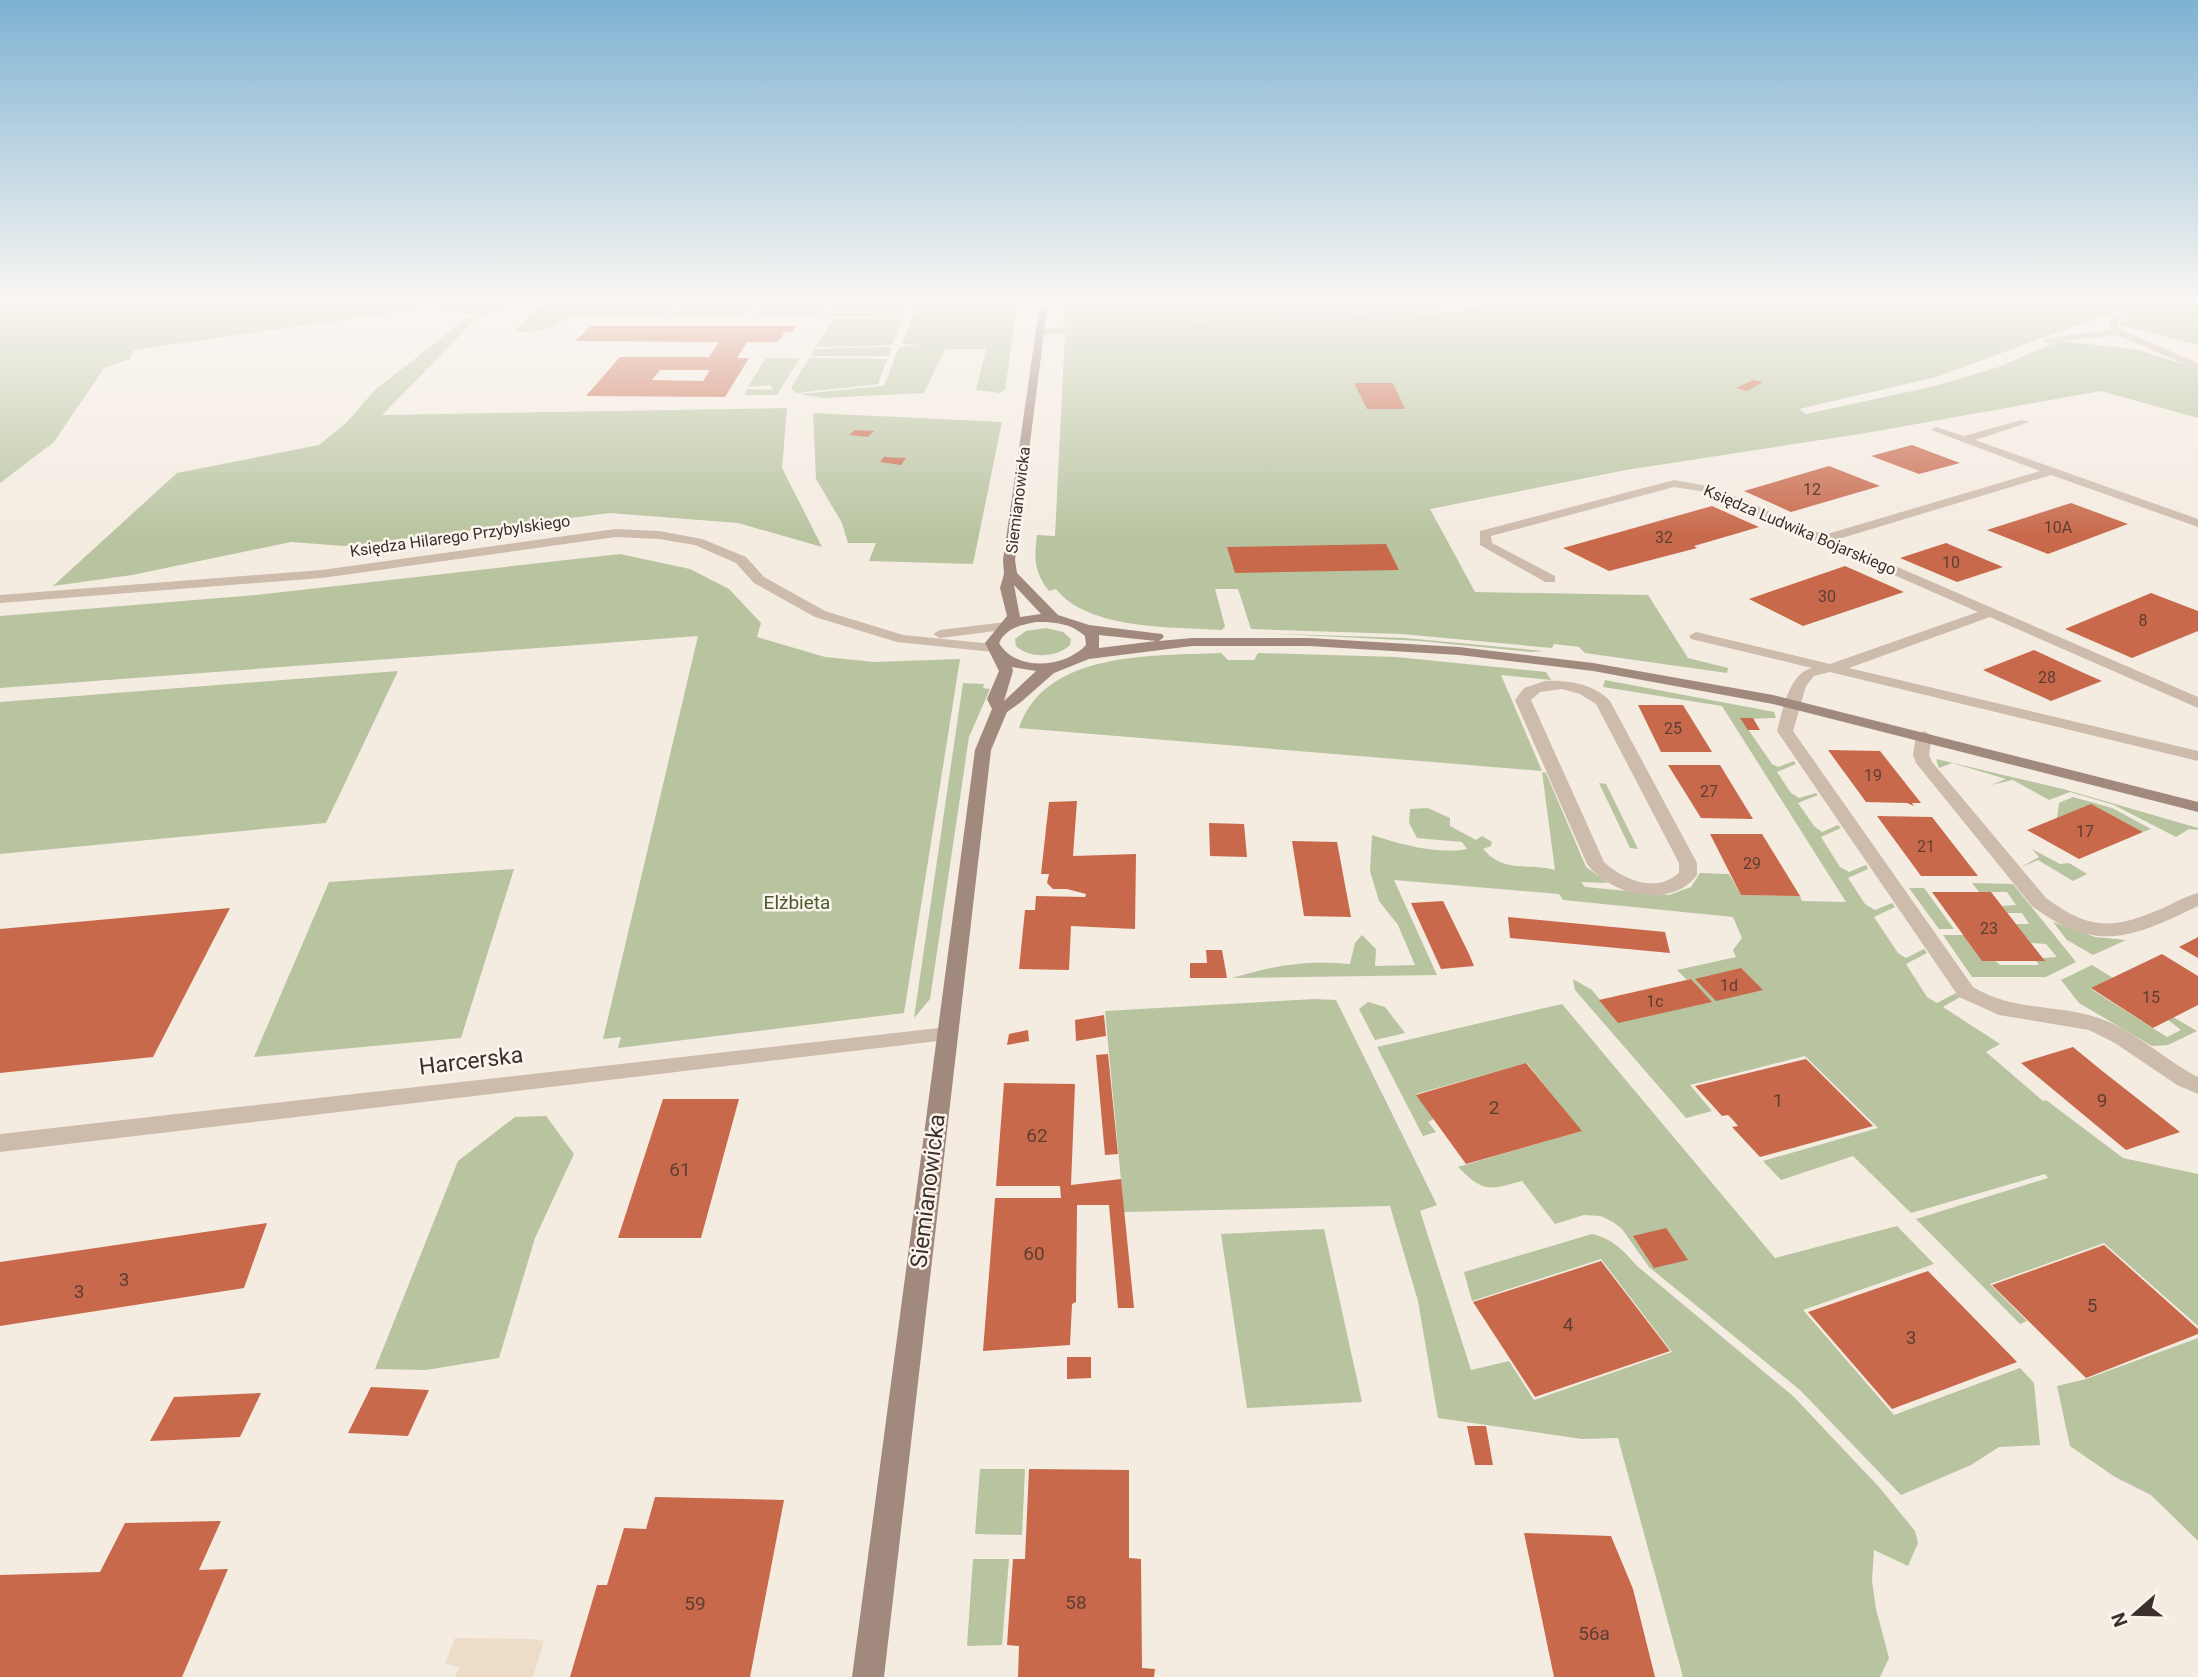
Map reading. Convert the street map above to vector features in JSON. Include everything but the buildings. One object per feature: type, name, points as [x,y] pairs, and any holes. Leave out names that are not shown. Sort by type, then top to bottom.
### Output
[{"type":"street","name":"Siemianowicka","points":[[1006,626],[1014,616],[1007,589],[1011,574],[1009,560],[1033,380]]},
{"type":"street","points":[[1963,440],[2025,422]]},
{"type":"street","points":[[1936,430],[2198,523]]},
{"type":"street","points":[[1824,539],[2052,471]]},
{"type":"street","name":"Księdza Ludwika Bojarskiego","points":[[1550,579],[1486,545],[1484,534],[1674,483],[1709,489],[2195,699]]},
{"type":"street","name":"Księdza Hilarego Przybylskiego","points":[[0,599],[287,578],[575,537],[615,533],[659,535],[698,542],[741,560],[759,579],[820,614],[902,639],[997,652]]},
{"type":"street","name":"Siemianowicka","points":[[1011,574],[1053,618]]},
{"type":"street","points":[[1990,612],[1834,669],[1809,673],[1799,685],[1791,704],[1785,731],[1966,992],[2010,1013],[2065,1017],[2095,1024],[2198,1086]]},
{"type":"street","points":[[1059,666],[1031,667],[997,652],[993,639],[1006,626],[1027,620],[1053,618],[1087,629],[1192,642],[1405,646],[1566,663],[1681,681],[1791,704],[2198,807]]},
{"type":"street","name":"Księdza Hilarego Przybylskiego","points":[[902,639],[1006,626]]},
{"type":"street","points":[[1086,656],[1094,642],[1087,629]]},
{"type":"street","points":[[1696,636],[2198,756]]},
{"type":"street","points":[[1000,709],[1013,704],[1038,674],[1086,656],[1107,650],[1192,642]]},
{"type":"street","name":"Siemianowicka","points":[[868,1677],[984,750],[1000,709],[995,699],[1006,671],[997,652]]},
{"type":"street","points":[[1562,685],[1566,663]]},
{"type":"street","points":[[1562,685],[1585,691],[1602,701],[1688,863],[1688,875],[1681,882],[1658,888],[1641,888],[1611,877],[1596,864],[1523,700],[1527,692],[1535,688],[1562,685]]},
{"type":"street","points":[[1924,736],[1921,755],[1924,763],[2039,902],[2060,919],[2102,932],[2126,931],[2198,899]]},
{"type":"street","name":"Harcerska","points":[[0,1143],[948,1034]]},
{"type":"green space","points":[[0,380],[96,380],[54,442],[0,483]]},
{"type":"green space","points":[[387,380],[416,380],[382,415],[787,408],[782,468],[822,547],[738,523],[610,513],[344,546],[291,542],[132,575],[53,586],[177,473],[319,445],[347,422],[375,390]]},
{"type":"green space","points":[[752,380],[786,380],[777,395],[744,395],[747,389],[773,390],[770,385],[748,387]]},
{"type":"green space","points":[[796,380],[879,380],[878,384],[796,393],[791,388]]},
{"type":"green space","points":[[886,380],[930,380],[924,393],[822,398],[800,394],[884,386]]},
{"type":"green space","points":[[978,380],[1006,380],[1005,389],[1000,393],[976,390]]},
{"type":"green space","points":[[1063,380],[1922,380],[1799,409],[1806,414],[1954,380],[2198,380],[2198,418],[2101,391],[1866,433],[1626,470],[1430,509],[1475,592],[1648,595],[1688,658],[1728,668],[1727,673],[1585,653],[1579,647],[1554,644],[1552,648],[1402,634],[1251,629],[1238,589],[1215,589],[1225,626],[1222,630],[1133,624],[1089,612],[1070,602],[1056,589],[1049,591],[1036,564],[1036,543],[1037,535],[1055,536]]},
{"type":"green space","points":[[813,413],[1002,422],[973,564],[869,561],[876,543],[848,543],[842,523],[816,479]]},
{"type":"green space","name":"Elżbieta","points":[[620,554],[690,569],[729,589],[761,623],[757,637],[825,657],[874,662],[960,659],[904,1013],[618,1048],[621,1037],[603,1039],[698,636],[0,688],[0,616],[256,595]]},
{"type":"green space","points":[[1046,628],[1063,632],[1071,639],[1070,645],[1058,652],[1043,655],[1028,653],[1016,646],[1015,639],[1026,631]]},
{"type":"green space","points":[[1258,633],[1405,638],[1544,651],[1420,641]]},
{"type":"green space","points":[[1221,653],[1228,660],[1254,660],[1258,653],[1396,657],[1546,672],[1551,680],[1501,675],[1542,771],[1019,728],[1032,703],[1052,684],[1077,671],[1105,662],[1135,657]]},
{"type":"green space","points":[[398,671],[326,823],[0,854],[0,702]]},
{"type":"green space","points":[[1605,680],[1774,712],[1776,718],[1741,719],[1772,764],[1778,767],[1794,761],[1796,764],[1777,772],[1791,793],[1799,798],[1816,793],[1818,795],[1798,803],[1814,826],[1822,832],[1838,825],[1841,828],[1821,837],[1840,867],[1849,872],[1866,865],[1868,869],[1848,878],[1865,904],[1875,910],[1892,903],[1895,907],[1874,917],[1898,953],[1906,958],[1924,949],[1927,953],[1906,964],[1927,997],[1937,1003],[1956,993],[1960,997],[1943,1007],[2000,1044],[1986,1052],[2043,1101],[2046,1100],[2123,1158],[2198,1174],[2198,1326],[2104,1243],[1990,1284],[2027,1321],[2020,1324],[1916,1219],[2048,1178],[2045,1174],[1911,1213],[1853,1156],[1781,1180],[1763,1161],[1878,1128],[1805,1056],[1690,1085],[1712,1111],[1686,1118],[1575,990],[1573,979],[1592,990],[1618,1022],[1711,1002],[1691,979],[1687,980],[1677,970],[1736,957],[1733,950],[1742,938],[1733,917],[1563,900],[1559,894],[1394,880],[1437,975],[1232,978],[1290,965],[1350,964],[1355,943],[1362,935],[1376,949],[1375,966],[1415,965],[1398,925],[1379,901],[1370,871],[1372,835],[1432,850],[1467,849],[1462,842],[1417,838],[1409,823],[1410,809],[1428,808],[1450,818],[1450,826],[1476,840],[1482,836],[1492,842],[1491,846],[1483,849],[1499,862],[1555,870],[1542,772],[1546,773],[1586,867],[1608,883],[1581,882],[1585,887],[1669,895],[1691,887],[1700,873],[1729,874],[1741,895],[1800,896],[1802,901],[1846,902],[1722,706],[1603,687]]},
{"type":"green space","points":[[963,683],[984,684],[983,688],[990,689],[969,737],[930,999],[914,1018]]},
{"type":"green space","points":[[1936,759],[2063,789],[2198,830],[2189,829],[2176,837],[2114,805],[2070,792],[2049,800],[2013,780],[1991,785],[2006,779],[1952,763],[1939,768]]},
{"type":"green space","points":[[1599,783],[1606,784],[1638,849],[1630,848]]},
{"type":"green space","points":[[2073,797],[2112,808],[2151,829],[2143,832],[2094,806],[2057,818],[2059,803]]},
{"type":"green space","points":[[2032,849],[2060,864],[2069,863],[2087,874],[2073,881],[2038,860],[2021,867],[2039,857]]},
{"type":"green space","points":[[514,869],[461,1038],[254,1057],[329,882]]},
{"type":"green space","points":[[1972,883],[2013,884],[2076,962],[2046,977],[1972,977],[1943,935],[1964,935],[2000,965],[2039,965],[2036,961],[2057,957],[2046,944],[2031,943],[2016,924],[2029,924],[2022,913],[2007,913],[2002,906],[2016,905],[2007,892],[1979,892]]},
{"type":"green space","points":[[1909,888],[1924,888],[1954,929],[1939,929]]},
{"type":"green space","points":[[2053,922],[2095,937],[2126,940],[2093,955],[2067,940]]},
{"type":"green space","points":[[2092,965],[2113,978],[2091,989],[2167,1037],[2181,1030],[2168,1020],[2173,1017],[2197,1031],[2168,1045],[2152,1046],[2079,1003],[2061,980]]},
{"type":"green space","points":[[1336,1000],[1437,1205],[1420,1211],[1471,1370],[1509,1361],[1534,1400],[1672,1352],[1601,1259],[1472,1301],[1464,1272],[1592,1234],[1617,1246],[1637,1266],[1793,1396],[1879,1487],[1915,1531],[1918,1543],[1908,1566],[1874,1550],[1872,1581],[1876,1609],[1889,1658],[1880,1677],[1683,1677],[1618,1438],[1582,1439],[1438,1418],[1418,1301],[1390,1206],[1124,1212],[1105,1011]]},
{"type":"green space","points":[[1368,1002],[1385,1007],[1405,1033],[1375,1040],[1359,1009]]},
{"type":"green space","points":[[1562,1004],[1775,1258],[1897,1226],[1934,1264],[1803,1310],[1894,1415],[2020,1368],[2034,1383],[2040,1445],[1999,1447],[1971,1465],[1901,1495],[1800,1390],[1649,1267],[1622,1229],[1613,1222],[1601,1216],[1584,1215],[1555,1224],[1522,1181],[1487,1187],[1474,1181],[1458,1167],[1581,1131],[1527,1063],[1416,1094],[1434,1119],[1428,1122],[1436,1132],[1423,1136],[1377,1047]]},
{"type":"green space","points":[[546,1116],[574,1154],[535,1238],[499,1358],[426,1370],[375,1369],[458,1161],[515,1117]]},
{"type":"green space","points":[[1324,1229],[1362,1402],[1247,1408],[1221,1234]]},
{"type":"green space","points":[[2198,1338],[2198,1541],[2151,1495],[2115,1477],[2070,1446],[2057,1386],[2086,1379]]},
{"type":"green space","points":[[980,1469],[1025,1469],[1022,1535],[975,1534]]},
{"type":"green space","points":[[973,1559],[1009,1559],[1002,1645],[967,1646]]},
{"type":"shaded area","points":[[455,1638],[544,1641],[533,1677],[455,1677],[459,1667],[445,1664]]}]
